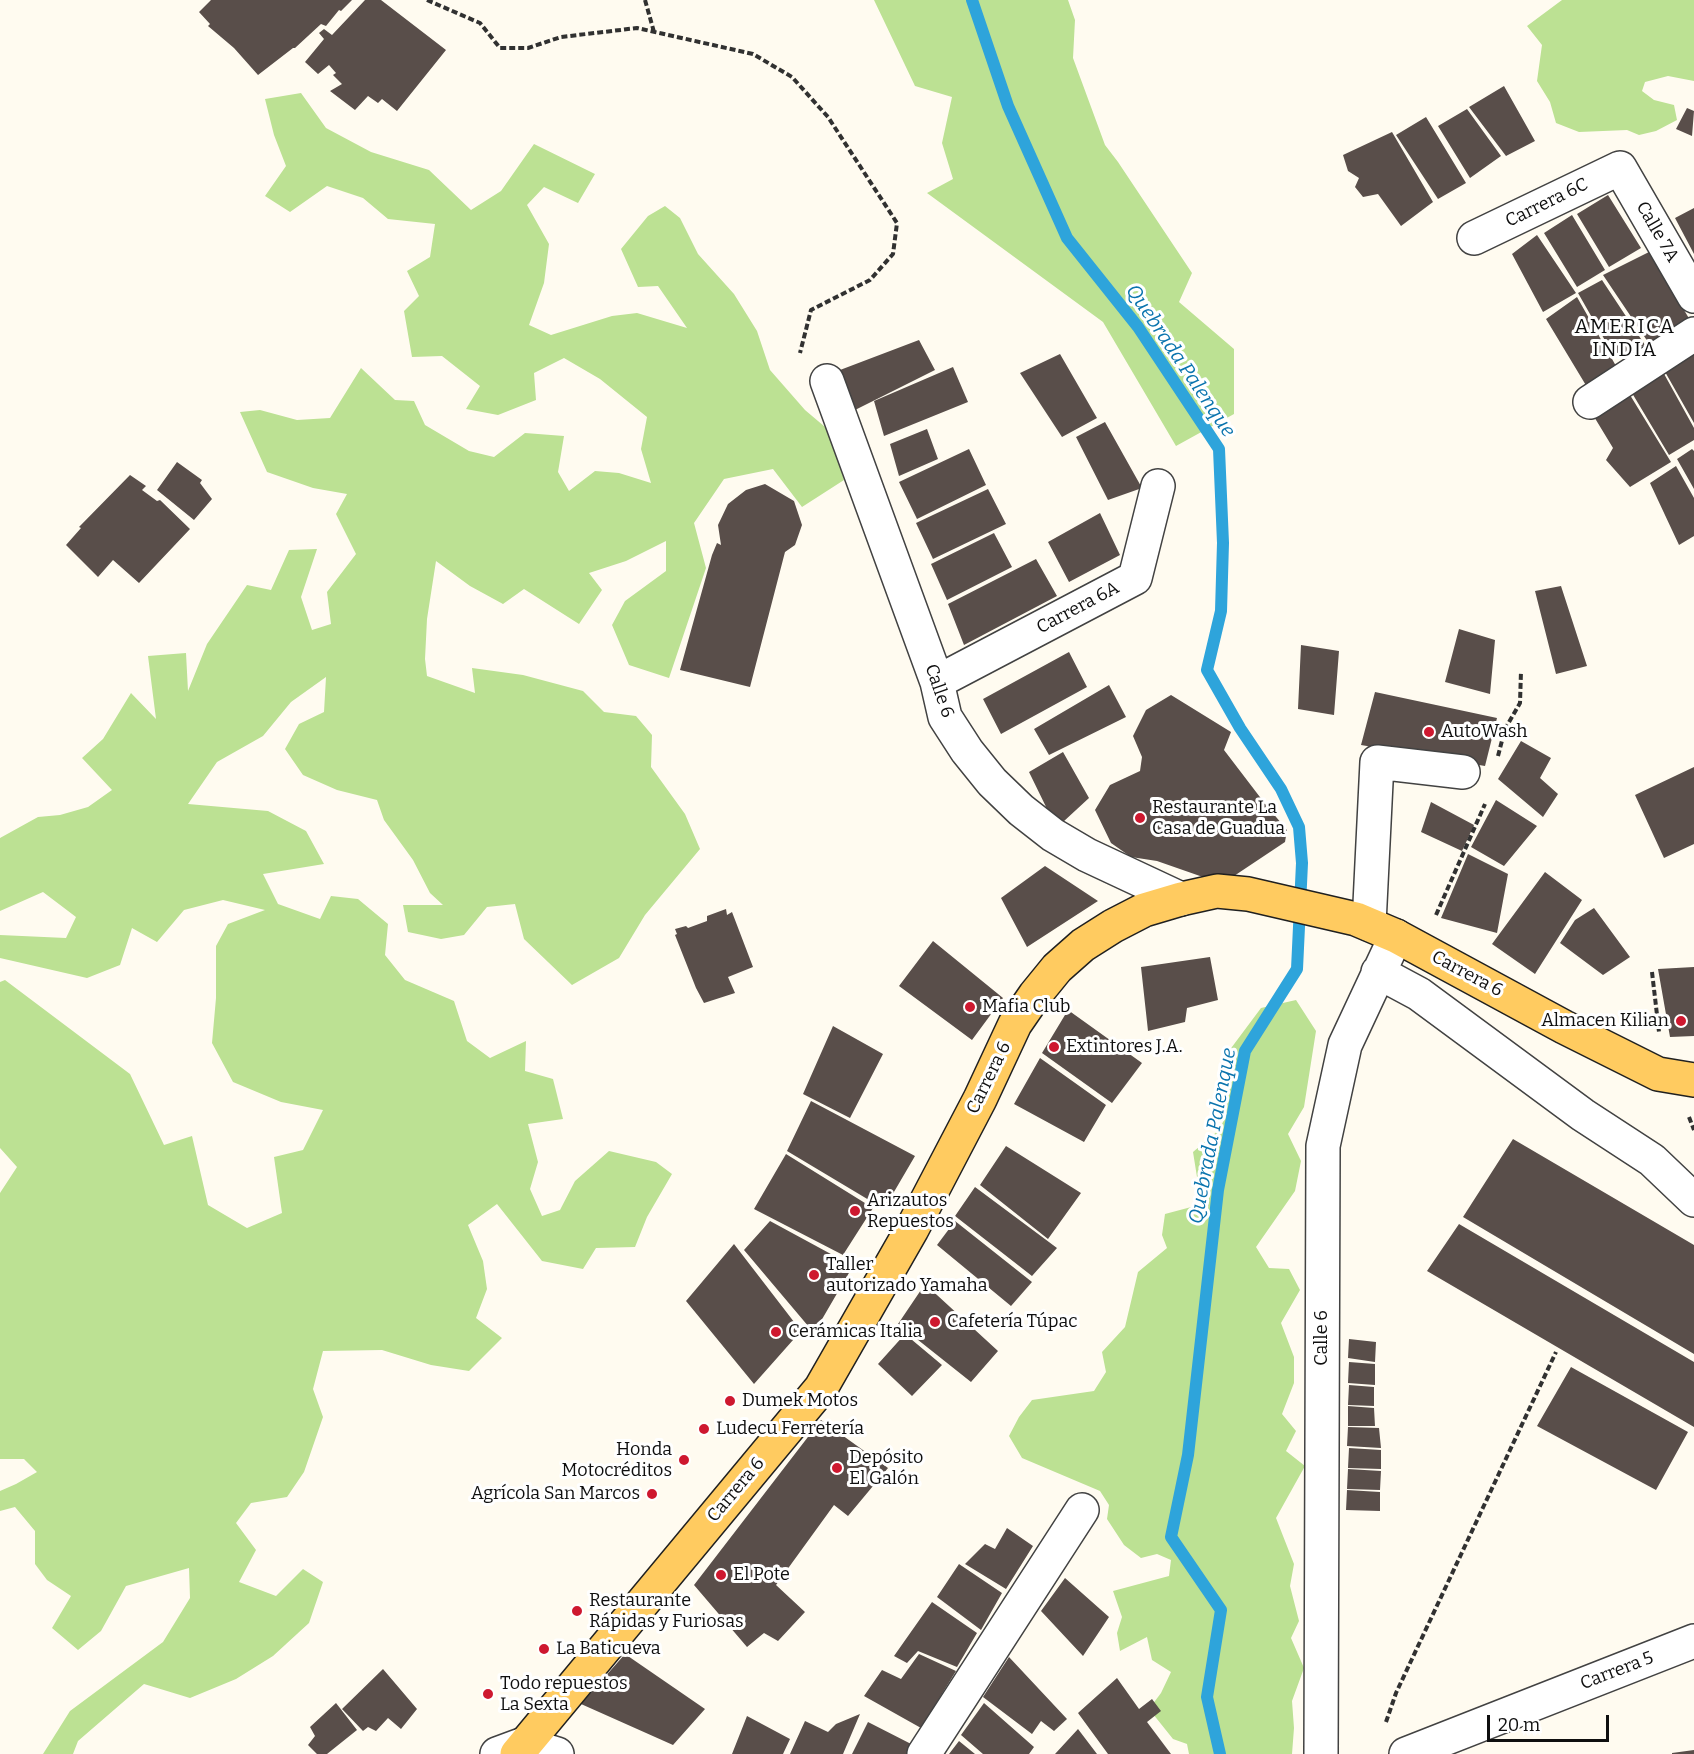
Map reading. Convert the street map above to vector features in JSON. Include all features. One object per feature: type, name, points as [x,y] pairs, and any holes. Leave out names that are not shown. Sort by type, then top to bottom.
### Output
[{"type":"main road","name":"Carrera 6","points":[[512,1751],[821,1388],[912,1229],[980,1099],[1015,1024],[1057,968],[1083,945],[1113,926],[1144,910],[1181,899],[1218,891],[1248,894],[1385,932],[1658,1074],[1679,1077]]},
{"type":"street","name":"Carrera 6C","points":[[1474,238],[1620,168]]},
{"type":"street","name":"Calle 7A","points":[[1620,168],[1694,296]]},
{"type":"street","points":[[1590,402],[1694,334]]},
{"type":"street","name":"Calle 6","points":[[827,381],[937,682],[945,717],[967,751],[992,782],[1021,810],[1053,835],[1087,855],[1181,899]]},
{"type":"street","name":"Carrera 6A","points":[[937,682],[1135,578],[1158,486]]},
{"type":"street","points":[[1385,932],[1377,762],[1463,772]]},
{"type":"street","name":"Calle 6","points":[[1321,1754],[1323,1146],[1345,1045],[1378,972],[1385,932]]},
{"type":"street","points":[[1378,972],[1419,994],[1583,1115],[1652,1160],[1694,1200]]},
{"type":"street","points":[[924,1754],[1082,1510]]},
{"type":"street","name":"Carrera 5","points":[[1406,1754],[1694,1641]]},
{"type":"street","points":[[512,1751],[557,1754]]},
{"type":"path","points":[[426,0],[480,23],[500,48],[528,48],[561,37],[637,28],[753,54],[792,77],[828,117],[897,223],[893,254],[870,280],[811,310],[800,355],[810,369],[827,381]]},
{"type":"path","points":[[645,0],[654,32]]},
{"type":"path","points":[[1496,761],[1505,729],[1520,703],[1521,671]]},
{"type":"path","points":[[1385,932],[1485,804],[1488,793]]},
{"type":"path","points":[[1652,972],[1679,1077]]},
{"type":"path","points":[[1396,1693],[1556,1352]]},
{"type":"green space","points":[[874,0],[1068,0],[1075,20],[1073,58],[1105,145],[1192,273],[1179,302],[1234,349],[1234,414],[1176,446],[1103,322],[927,193],[953,179],[942,143],[952,97],[915,86]]},
{"type":"green space","points":[[1562,0],[1694,0],[1694,81],[1668,76],[1645,82],[1642,91],[1654,100],[1674,105],[1677,120],[1656,131],[1639,135],[1627,130],[1579,132],[1556,123],[1550,102],[1537,81],[1542,45],[1527,26]]},
{"type":"green space","points":[[301,93],[326,128],[371,152],[429,170],[471,210],[501,191],[534,144],[595,174],[578,203],[544,187],[527,205],[549,244],[544,283],[529,325],[551,335],[612,316],[637,313],[687,328],[658,286],[638,287],[621,249],[648,216],[665,206],[680,218],[698,254],[734,294],[757,331],[770,370],[805,410],[831,432],[844,480],[802,507],[773,469],[724,479],[694,523],[706,568],[669,678],[629,665],[612,625],[625,601],[666,571],[666,541],[626,561],[589,573],[602,590],[579,624],[524,589],[503,604],[470,586],[436,561],[427,619],[425,659],[427,676],[475,693],[472,668],[523,675],[583,691],[604,712],[636,716],[652,735],[651,767],[685,814],[700,849],[645,915],[619,958],[572,985],[524,939],[515,904],[487,907],[464,935],[441,939],[408,932],[403,905],[443,905],[430,893],[413,860],[384,820],[377,800],[337,790],[303,775],[285,749],[299,724],[324,712],[326,677],[291,702],[263,736],[217,762],[188,804],[268,811],[306,831],[324,864],[263,874],[278,904],[320,919],[331,896],[358,899],[388,924],[385,955],[405,980],[454,1001],[467,1041],[490,1058],[526,1041],[525,1071],[553,1079],[563,1119],[528,1124],[538,1162],[530,1189],[542,1216],[560,1210],[575,1181],[609,1151],[656,1162],[672,1174],[647,1217],[635,1247],[596,1248],[583,1269],[542,1261],[497,1204],[468,1225],[483,1261],[487,1289],[476,1318],[502,1338],[469,1371],[431,1365],[382,1350],[323,1351],[313,1389],[323,1417],[304,1472],[287,1497],[251,1503],[236,1523],[256,1550],[239,1582],[276,1596],[303,1569],[323,1582],[309,1623],[273,1656],[236,1679],[190,1698],[144,1684],[78,1741],[73,1754],[43,1754],[70,1711],[163,1642],[190,1598],[189,1568],[126,1586],[101,1631],[78,1650],[52,1628],[71,1596],[47,1580],[35,1564],[35,1531],[15,1507],[0,1511],[0,1491],[37,1472],[24,1459],[0,1459],[0,1193],[17,1167],[0,1148],[0,982],[5,980],[130,1074],[164,1145],[192,1136],[208,1205],[247,1228],[282,1213],[274,1157],[303,1150],[323,1110],[281,1102],[233,1082],[212,1043],[216,998],[216,946],[228,924],[265,910],[223,900],[184,910],[157,942],[132,928],[120,965],[87,978],[0,958],[0,935],[66,938],[76,917],[43,892],[0,911],[0,838],[38,817],[60,815],[88,807],[112,790],[82,758],[103,739],[131,693],[156,719],[148,656],[186,653],[188,691],[207,644],[247,585],[271,590],[289,550],[317,549],[301,597],[312,630],[331,624],[327,592],[356,554],[336,514],[347,494],[313,488],[267,472],[240,412],[260,410],[297,420],[330,418],[361,368],[395,400],[414,401],[425,425],[469,451],[494,457],[525,433],[564,436],[558,472],[569,491],[595,471],[619,473],[651,483],[641,449],[647,417],[600,379],[564,358],[534,373],[536,400],[498,415],[466,409],[480,386],[442,356],[412,357],[404,311],[419,296],[407,271],[430,257],[435,224],[388,219],[363,198],[327,186],[290,212],[265,196],[286,166],[274,135],[265,99]]},
{"type":"green space","points":[[1296,1000],[1316,1031],[1304,1107],[1288,1134],[1301,1161],[1295,1191],[1256,1247],[1269,1268],[1289,1269],[1300,1290],[1281,1323],[1294,1357],[1294,1383],[1282,1414],[1296,1431],[1286,1451],[1305,1466],[1276,1518],[1294,1564],[1290,1586],[1299,1621],[1291,1638],[1304,1668],[1292,1701],[1294,1728],[1292,1754],[1189,1754],[1187,1744],[1173,1739],[1149,1709],[1161,1693],[1171,1672],[1152,1660],[1147,1637],[1120,1651],[1117,1633],[1122,1617],[1113,1591],[1169,1576],[1171,1560],[1157,1554],[1141,1558],[1124,1545],[1107,1519],[1109,1505],[1100,1491],[1022,1458],[1009,1436],[1019,1417],[1032,1400],[1094,1391],[1106,1372],[1102,1352],[1125,1327],[1138,1272],[1167,1248],[1162,1235],[1165,1214],[1195,1206],[1204,1193],[1197,1177],[1193,1152],[1219,1130],[1227,1114],[1220,1102],[1220,1063],[1261,1008]]},
{"type":"building","points":[[211,0],[352,0],[341,11],[339,10],[326,26],[321,24],[295,48],[258,75],[234,48],[208,26],[210,24],[199,12]]},
{"type":"building","points":[[365,0],[381,0],[446,50],[397,111],[382,99],[378,103],[368,96],[355,110],[330,91],[342,84],[333,75],[336,73],[329,65],[318,74],[305,62],[324,39],[319,33],[324,29],[332,35]]},
{"type":"building","points":[[1504,86],[1535,141],[1506,156],[1469,107]]},
{"type":"building","points":[[1687,108],[1694,111],[1692,136],[1676,129]]},
{"type":"building","points":[[1467,109],[1501,156],[1470,178],[1438,126]]},
{"type":"building","points":[[1426,117],[1466,183],[1438,199],[1396,135]]},
{"type":"building","points":[[1392,132],[1433,202],[1401,226],[1378,194],[1363,197],[1355,187],[1359,178],[1348,171],[1343,155]]},
{"type":"building","points":[[1608,195],[1641,248],[1609,267],[1577,214]]},
{"type":"building","points":[[1694,208],[1694,254],[1675,218]]},
{"type":"building","points":[[1572,215],[1605,270],[1577,287],[1544,233]]},
{"type":"building","points":[[1537,235],[1576,293],[1543,312],[1512,254]]},
{"type":"building","points":[[1649,252],[1690,320],[1650,345],[1603,275]]},
{"type":"building","points":[[1602,280],[1645,345],[1615,358],[1578,293]]},
{"type":"building","points":[[1577,297],[1616,366],[1587,387],[1546,319]]},
{"type":"building","points":[[919,340],[935,370],[855,410],[840,370]]},
{"type":"building","points":[[1694,353],[1694,423],[1664,370]]},
{"type":"building","points":[[1060,354],[1097,418],[1062,437],[1020,373]]},
{"type":"building","points":[[953,367],[968,402],[884,436],[874,401]]},
{"type":"building","points":[[1663,372],[1694,428],[1694,440],[1669,455],[1632,393]]},
{"type":"building","points":[[1630,395],[1671,462],[1630,487],[1606,460],[1613,448],[1593,415]]},
{"type":"building","points":[[1105,422],[1142,488],[1108,500],[1076,437]]},
{"type":"building","points":[[927,429],[938,459],[899,476],[890,444]]},
{"type":"building","points":[[969,449],[986,485],[917,519],[899,482]]},
{"type":"building","points":[[1692,449],[1694,451],[1694,489],[1677,459]]},
{"type":"building","points":[[177,462],[202,480],[200,483],[212,499],[194,520],[157,490]]},
{"type":"building","points":[[1676,466],[1694,498],[1694,536],[1679,545],[1650,483]]},
{"type":"building","points":[[130,475],[146,486],[142,490],[157,501],[160,500],[190,529],[139,583],[113,560],[98,577],[66,545],[81,528],[79,527]]},
{"type":"building","points":[[765,484],[794,501],[802,525],[795,545],[785,552],[750,687],[680,670],[712,555],[717,543],[721,545],[718,525],[728,504],[746,490]]},
{"type":"building","points":[[988,489],[1006,524],[933,559],[916,523]]},
{"type":"building","points":[[1100,513],[1120,555],[1069,582],[1048,542]]},
{"type":"building","points":[[994,533],[1012,567],[947,600],[931,564]]},
{"type":"building","points":[[1036,559],[1057,596],[964,645],[948,604]]},
{"type":"building","points":[[1561,586],[1587,666],[1556,674],[1535,591]]},
{"type":"building","points":[[1459,629],[1495,640],[1490,694],[1445,682]]},
{"type":"building","points":[[1301,645],[1339,651],[1334,715],[1298,709]]},
{"type":"building","points":[[1069,652],[1087,687],[1001,734],[983,699]]},
{"type":"building","points":[[1109,685],[1126,717],[1049,755],[1034,729]]},
{"type":"building","name":"AutoWash","points":[[1375,692],[1497,718],[1485,766],[1361,745]]},
{"type":"building","points":[[1171,695],[1231,732],[1224,750],[1287,830],[1285,842],[1231,878],[1200,876],[1157,861],[1131,857],[1111,843],[1095,810],[1110,785],[1140,771],[1142,757],[1133,736],[1146,710]]},
{"type":"building","points":[[1521,741],[1551,758],[1540,778],[1558,794],[1543,817],[1498,779]]},
{"type":"building","points":[[1063,752],[1089,798],[1063,822],[1050,815],[1029,772]]},
{"type":"building","points":[[1694,767],[1694,844],[1664,858],[1635,795]]},
{"type":"building","points":[[1496,800],[1537,826],[1504,866],[1471,847]]},
{"type":"building","points":[[1431,802],[1474,825],[1462,851],[1421,832]]},
{"type":"building","points":[[1468,854],[1508,874],[1497,933],[1441,918]]},
{"type":"building","points":[[1045,866],[1098,901],[1027,947],[1001,898]]},
{"type":"building","points":[[1545,872],[1582,900],[1535,974],[1492,944]]},
{"type":"building","points":[[1594,908],[1630,957],[1603,975],[1560,943],[1575,920]]},
{"type":"building","points":[[726,909],[727,915],[732,912],[753,967],[728,977],[735,993],[704,1003],[675,935],[677,934],[675,929],[686,926],[688,928],[707,921],[707,916]]},
{"type":"building","points":[[933,941],[1003,998],[972,1040],[899,986]]},
{"type":"building","points":[[1210,957],[1218,1000],[1187,1008],[1185,1022],[1148,1031],[1141,967]]},
{"type":"building","points":[[1694,967],[1694,1036],[1670,1037],[1658,969]]},
{"type":"building","points":[[1068,1010],[1142,1063],[1112,1103],[1042,1053]]},
{"type":"building","points":[[833,1026],[883,1054],[850,1118],[803,1094]]},
{"type":"building","points":[[1040,1058],[1106,1105],[1084,1142],[1014,1104]]},
{"type":"building","points":[[811,1101],[915,1156],[884,1209],[787,1151]]},
{"type":"building","points":[[1513,1139],[1694,1245],[1694,1354],[1463,1217]]},
{"type":"building","points":[[1006,1146],[1081,1193],[1048,1239],[980,1185]]},
{"type":"building","points":[[786,1154],[873,1208],[843,1255],[754,1209]]},
{"type":"building","points":[[975,1187],[1057,1248],[1032,1276],[955,1216]]},
{"type":"building","points":[[770,1221],[853,1266],[814,1333],[744,1250]]},
{"type":"building","points":[[955,1221],[1032,1282],[1011,1306],[937,1245]]},
{"type":"building","points":[[1459,1224],[1694,1362],[1694,1427],[1427,1271]]},
{"type":"building","points":[[734,1244],[801,1331],[754,1384],[686,1301]]},
{"type":"building","points":[[925,1284],[998,1351],[971,1382],[898,1324]]},
{"type":"building","points":[[905,1334],[942,1365],[912,1396],[878,1364]]},
{"type":"building","points":[[1349,1339],[1376,1342],[1375,1362],[1348,1358]]},
{"type":"building","points":[[1349,1362],[1375,1364],[1375,1385],[1348,1383]]},
{"type":"building","points":[[1571,1367],[1688,1432],[1656,1490],[1537,1426]]},
{"type":"building","points":[[1349,1385],[1374,1387],[1374,1406],[1348,1405]]},
{"type":"building","points":[[1348,1406],[1374,1408],[1375,1426],[1348,1426]]},
{"type":"building","points":[[821,1420],[888,1468],[848,1516],[834,1505],[776,1585],[805,1612],[778,1641],[764,1633],[747,1647],[694,1585]]},
{"type":"building","points":[[1348,1427],[1379,1428],[1381,1448],[1347,1446]]},
{"type":"building","points":[[1349,1448],[1381,1450],[1381,1469],[1348,1468]]},
{"type":"building","points":[[1348,1469],[1381,1471],[1380,1490],[1347,1489]]},
{"type":"building","points":[[1347,1490],[1380,1492],[1380,1511],[1346,1510]]},
{"type":"building","points":[[1007,1528],[1033,1546],[1006,1589],[965,1564],[985,1544],[995,1549]]},
{"type":"building","points":[[959,1564],[1002,1593],[981,1630],[937,1597]]},
{"type":"building","points":[[1065,1578],[1109,1617],[1083,1656],[1041,1611]]},
{"type":"building","points":[[932,1602],[977,1633],[957,1667],[918,1651],[907,1663],[894,1656]]},
{"type":"building","points":[[625,1654],[705,1709],[673,1745],[581,1704]]},
{"type":"building","points":[[919,1654],[956,1671],[921,1728],[864,1696],[882,1670],[901,1679]]},
{"type":"building","points":[[1009,1657],[1067,1719],[1054,1731],[1041,1721],[1032,1734],[983,1697]]},
{"type":"building","points":[[383,1669],[417,1709],[401,1729],[388,1718],[376,1731],[368,1727],[363,1731],[342,1709]]},
{"type":"building","points":[[1117,1678],[1139,1709],[1152,1699],[1161,1711],[1147,1722],[1171,1754],[1108,1754],[1078,1713]]},
{"type":"building","points":[[336,1703],[357,1730],[327,1754],[317,1754],[308,1745],[315,1736],[310,1727]]},
{"type":"building","points":[[984,1703],[1034,1747],[1029,1754],[983,1754],[961,1735]]},
{"type":"building","points":[[860,1714],[843,1754],[790,1754],[805,1721],[828,1732],[836,1724]]},
{"type":"building","points":[[747,1716],[790,1739],[783,1754],[732,1754]]},
{"type":"building","points":[[868,1722],[917,1747],[912,1754],[852,1754]]},
{"type":"building","points":[[1078,1729],[1097,1754],[1055,1754]]},
{"type":"building","points":[[959,1741],[975,1754],[949,1754]]},
{"type":"building","points":[[1694,1750],[1694,1754],[1672,1754],[1672,1753]]},
{"type":"waterway","name":"Quebrada Palenque","points":[[972,0],[1008,106],[1067,238],[1138,327],[1219,449],[1223,543],[1221,611],[1207,670],[1240,728],[1281,789],[1299,827],[1302,863],[1297,969],[1245,1051],[1218,1190],[1188,1455],[1171,1537],[1221,1610],[1207,1697],[1220,1754]]},
{"type":"place","name":"AutoWash","points":[[1429,732]]},
{"type":"place","name":"Restaurante La Casa de Guadua","points":[[1140,818]]},
{"type":"place","name":"Mafia Club","points":[[970,1007]]},
{"type":"place","name":"Almacen Kilian","points":[[1681,1021]]},
{"type":"place","name":"Extintores J.A.","points":[[1054,1047]]},
{"type":"place","name":"Arizautos Repuestos","points":[[855,1211]]},
{"type":"place","name":"Taller autorizado Yamaha","points":[[814,1275]]},
{"type":"place","name":"Cafetería Túpac","points":[[935,1322]]},
{"type":"place","name":"Cerámicas Italia","points":[[776,1332]]},
{"type":"place","name":"Dumek Motos","points":[[730,1401]]},
{"type":"place","name":"Ludecu Ferretería","points":[[704,1429]]},
{"type":"place","name":"Honda Motocréditos","points":[[684,1460]]},
{"type":"place","name":"Depósito El Galón","points":[[837,1468]]},
{"type":"place","name":"Agrícola San Marcos","points":[[652,1494]]},
{"type":"place","name":"El Pote","points":[[721,1575]]},
{"type":"place","name":"Restaurante Rápidas y Furiosas","points":[[577,1611]]},
{"type":"place","name":"La Baticueva","points":[[544,1649]]},
{"type":"place","name":"Todo repuestos La Sexta","points":[[488,1694]]},
{"type":"district","name":"AMERICA INDIA","points":[[1625,338]]}]
